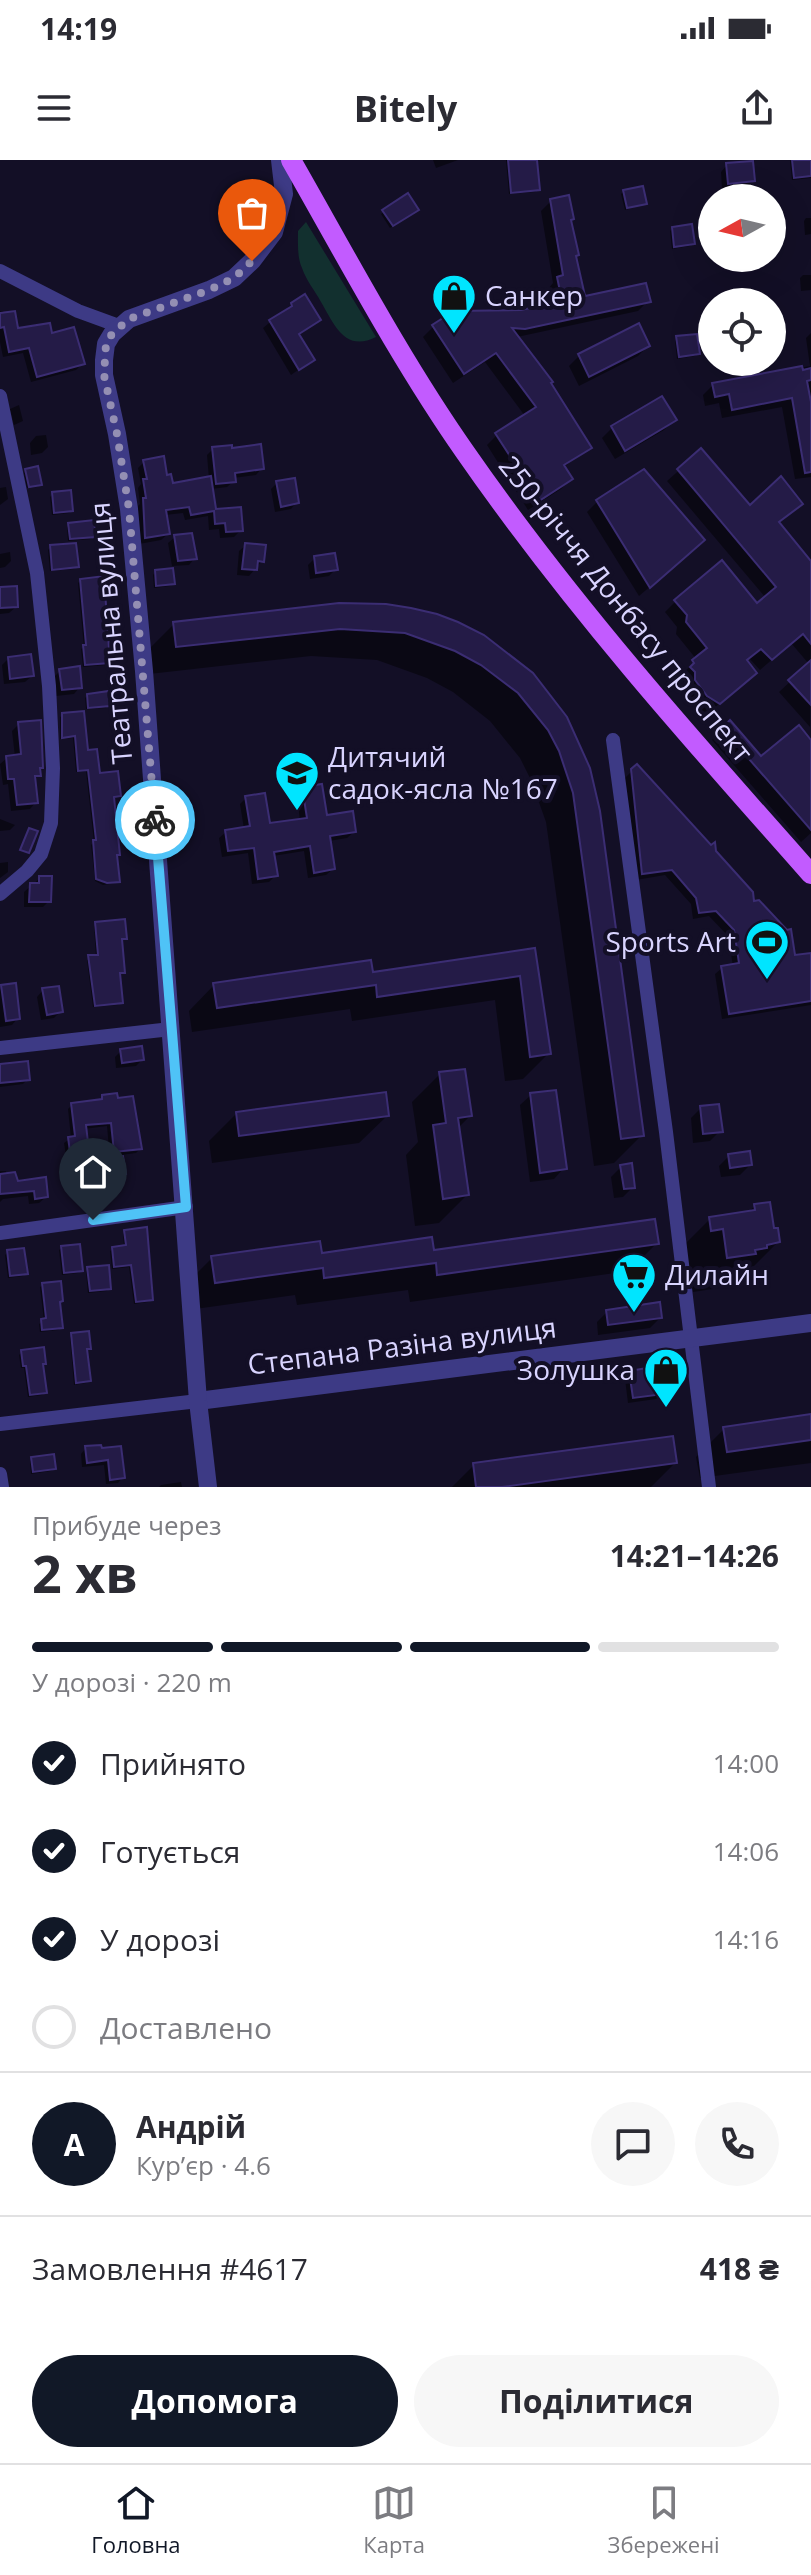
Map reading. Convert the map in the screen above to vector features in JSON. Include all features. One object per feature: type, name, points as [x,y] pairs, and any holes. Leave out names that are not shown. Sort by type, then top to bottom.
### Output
[{"type":"main road","name":"250-річчя Донбасу проспект","points":[[291,160],[408,364],[464,450],[532,545],[663,707],[811,874]]},
{"type":"street","points":[[0,271],[78,311],[119,326],[129,319],[234,278],[252,261],[274,232],[284,194],[280,160]]},
{"type":"street","name":"Театральна вулиця","points":[[119,326],[106,344],[104,375],[129,509],[186,1207],[198,1401],[208,1487]]},
{"type":"street","points":[[0,396],[39,585],[53,768],[51,823],[41,854],[0,894]]},
{"type":"street","points":[[613,740],[666,1132],[709,1487]]},
{"type":"street","points":[[0,1048],[171,1029]]},
{"type":"street","points":[[0,1233],[186,1207]]},
{"type":"street","name":"Степана Разіна вулиця","points":[[0,1424],[811,1323]]},
{"type":"street","points":[[0,1474],[2,1487]]},
{"type":"green space","points":[[306,222],[376,337],[365,341],[348,339],[331,319],[300,264],[298,231]]},
{"type":"building","points":[[508,160],[537,160],[540,190],[511,193]]},
{"type":"building","points":[[792,160],[811,160],[811,176],[794,178]]},
{"type":"building","points":[[753,161],[755,181],[728,184],[726,163]]},
{"type":"building","points":[[643,186],[647,204],[627,208],[623,190]]},
{"type":"building","points":[[408,193],[419,210],[393,226],[382,210]]},
{"type":"building","points":[[569,195],[579,255],[576,256],[585,296],[646,283],[651,302],[525,329],[512,328],[553,382],[592,448],[564,465],[573,479],[539,501],[495,433],[536,407],[496,353],[464,374],[432,325],[454,311],[521,310],[562,301],[557,277],[563,275],[550,199]]},
{"type":"building","points":[[692,224],[695,244],[674,247],[672,227]]},
{"type":"building","points":[[305,294],[321,320],[299,334],[315,360],[299,370],[269,320]]},
{"type":"building","points":[[15,311],[18,328],[50,323],[52,333],[74,327],[85,364],[37,377],[29,348],[9,352],[4,327],[0,328],[0,313]]},
{"type":"building","points":[[639,323],[650,346],[589,377],[578,354]]},
{"type":"building","points":[[697,334],[698,354],[679,357],[676,336]]},
{"type":"building","points":[[811,368],[811,380],[807,381],[811,402],[811,472],[805,473],[792,398],[732,410],[729,394],[715,397],[712,383],[749,376],[786,376],[786,369]]},
{"type":"building","points":[[662,396],[677,420],[625,451],[611,426]]},
{"type":"building","points":[[261,444],[264,469],[235,473],[236,482],[216,484],[212,447]]},
{"type":"building","points":[[701,448],[750,505],[781,476],[803,504],[779,522],[811,561],[811,644],[803,634],[772,660],[761,649],[747,660],[757,673],[720,704],[707,696],[695,680],[695,672],[690,667],[694,663],[692,660],[707,648],[686,622],[687,615],[674,600],[722,560],[757,603],[776,587],[677,469]]},
{"type":"building","points":[[164,456],[167,475],[171,474],[173,483],[211,476],[216,509],[241,507],[243,531],[226,532],[225,523],[215,524],[214,511],[191,515],[189,507],[166,510],[170,534],[145,538],[143,479],[147,479],[143,460]]},
{"type":"building","points":[[38,466],[42,485],[29,487],[25,469]]},
{"type":"building","points":[[644,469],[705,540],[650,588],[596,500]]},
{"type":"building","points":[[295,478],[299,503],[281,507],[276,481]]},
{"type":"building","points":[[71,490],[73,511],[54,513],[52,492]]},
{"type":"building","points":[[94,520],[96,537],[70,539],[68,523]]},
{"type":"building","points":[[192,533],[197,559],[178,561],[174,535]]},
{"type":"building","points":[[76,543],[79,567],[52,570],[50,545]]},
{"type":"building","points":[[245,543],[266,545],[264,562],[258,561],[257,570],[242,569]]},
{"type":"building","points":[[335,553],[338,570],[316,573],[314,556]]},
{"type":"building","points":[[173,568],[175,584],[156,586],[155,570]]},
{"type":"building","points":[[104,576],[110,663],[85,665],[80,579]]},
{"type":"building","points":[[17,586],[18,607],[0,608],[0,587]]},
{"type":"building","points":[[339,603],[411,608],[437,614],[484,635],[533,673],[567,717],[590,768],[600,811],[644,1136],[621,1139],[573,793],[559,751],[548,730],[518,693],[481,665],[455,651],[405,633],[340,629],[176,647],[173,622]]},
{"type":"building","points":[[31,654],[34,676],[10,679],[8,657]]},
{"type":"building","points":[[811,660],[811,705],[788,680]]},
{"type":"building","points":[[80,666],[82,688],[62,690],[59,669]]},
{"type":"building","points":[[109,691],[110,706],[88,708],[87,694]]},
{"type":"building","points":[[84,711],[88,750],[97,749],[100,773],[118,771],[121,796],[114,797],[120,882],[107,883],[96,879],[93,840],[96,840],[88,770],[78,771],[75,736],[62,738],[62,713]]},
{"type":"building","points":[[41,720],[43,768],[40,768],[41,776],[35,776],[38,803],[17,805],[14,779],[8,779],[6,756],[21,754],[18,722]]},
{"type":"building","points":[[730,720],[761,756],[799,725],[811,740],[811,830],[722,728]]},
{"type":"building","points":[[637,764],[711,845],[715,842],[716,851],[753,892],[754,901],[759,900],[787,930],[791,929],[795,955],[811,953],[811,1001],[729,1014],[721,966],[739,963],[734,930],[716,911],[699,913],[696,898],[672,870],[642,874],[631,769]]},
{"type":"building","points":[[322,784],[327,815],[353,811],[356,832],[330,836],[335,869],[314,873],[310,846],[274,852],[278,876],[258,879],[254,848],[228,851],[225,830],[250,826],[245,796],[265,793],[270,823],[307,818],[302,787]]},
{"type":"building","points":[[29,828],[38,831],[29,853],[20,850]]},
{"type":"building","points":[[39,876],[52,876],[51,902],[29,902],[30,883],[39,883]]},
{"type":"building","points":[[125,919],[127,939],[122,939],[125,973],[120,973],[123,1003],[95,1006],[88,955],[98,955],[95,922]]},
{"type":"building","points":[[535,948],[551,1054],[530,1057],[520,976],[377,997],[376,985],[217,1008],[213,983],[371,960],[373,972]]},
{"type":"building","points":[[16,983],[20,1019],[6,1021],[1,985]]},
{"type":"building","points":[[59,986],[63,1012],[47,1015],[42,988]]},
{"type":"building","points":[[142,1046],[144,1060],[122,1063],[120,1049]]},
{"type":"building","points":[[28,1061],[30,1080],[0,1083],[0,1064]]},
{"type":"building","points":[[465,1069],[472,1116],[458,1118],[469,1195],[443,1199],[433,1125],[446,1123],[439,1072]]},
{"type":"building","points":[[556,1090],[567,1169],[540,1173],[530,1093]]},
{"type":"building","points":[[386,1092],[389,1116],[239,1136],[236,1112]]},
{"type":"building","points":[[117,1093],[118,1098],[133,1096],[142,1149],[114,1152],[111,1123],[86,1125],[90,1160],[123,1156],[126,1174],[93,1178],[95,1193],[82,1195],[77,1151],[70,1152],[68,1137],[75,1136],[71,1103],[102,1099],[102,1095]]},
{"type":"building","points":[[719,1104],[723,1132],[703,1134],[700,1106]]},
{"type":"building","points":[[750,1151],[752,1165],[730,1168],[728,1154]]},
{"type":"building","points":[[632,1163],[635,1188],[624,1189],[620,1165]]},
{"type":"building","points":[[15,1172],[18,1181],[46,1177],[48,1197],[35,1199],[34,1191],[0,1194],[0,1174]]},
{"type":"building","points":[[770,1202],[774,1228],[778,1228],[780,1242],[755,1250],[756,1254],[727,1258],[723,1229],[711,1231],[709,1217],[755,1210],[754,1204]]},
{"type":"building","points":[[655,1219],[659,1244],[437,1275],[436,1263],[324,1278],[323,1268],[215,1283],[211,1256],[320,1241],[322,1253],[432,1237],[434,1250]]},
{"type":"building","points":[[147,1227],[153,1300],[136,1302],[131,1265],[114,1267],[112,1247],[126,1245],[124,1230]]},
{"type":"building","points":[[80,1244],[83,1271],[64,1273],[61,1246]]},
{"type":"building","points":[[24,1248],[28,1274],[10,1276],[7,1250]]},
{"type":"building","points":[[109,1265],[111,1289],[90,1291],[87,1267]]},
{"type":"building","points":[[61,1281],[63,1328],[42,1330],[41,1319],[46,1318],[42,1283]]},
{"type":"building","name":"Дилайн","points":[[660,1302],[662,1318],[608,1325],[606,1310]]},
{"type":"building","points":[[89,1331],[91,1349],[87,1349],[91,1381],[76,1383],[71,1333]]},
{"type":"building","points":[[44,1347],[47,1393],[30,1395],[21,1350]]},
{"type":"building","points":[[659,1366],[664,1394],[633,1398],[629,1371]]},
{"type":"building","points":[[811,1414],[811,1440],[727,1452],[723,1427]]},
{"type":"building","points":[[673,1436],[677,1463],[502,1487],[476,1487],[473,1463]]},
{"type":"building","points":[[101,1445],[102,1448],[121,1446],[125,1478],[110,1480],[108,1460],[87,1463],[85,1446]]},
{"type":"building","points":[[54,1454],[56,1469],[33,1472],[31,1457]]},
{"type":"way so far","points":[[155,820],[129,509],[104,375],[106,344],[119,326],[129,319],[209,290],[234,278],[252,261]]},
{"type":"place","name":"Санкер","points":[[454,335]]},
{"type":"place","name":"Дитячий садок-ясла №167","points":[[297,812]]},
{"type":"place","name":"Sports Art","points":[[767,981]]},
{"type":"place","name":"Дилайн","points":[[634,1314]]},
{"type":"place","name":"Золушка","points":[[666,1409]]},
{"type":"route","points":[[93,1220],[186,1207],[155,820]]}]
